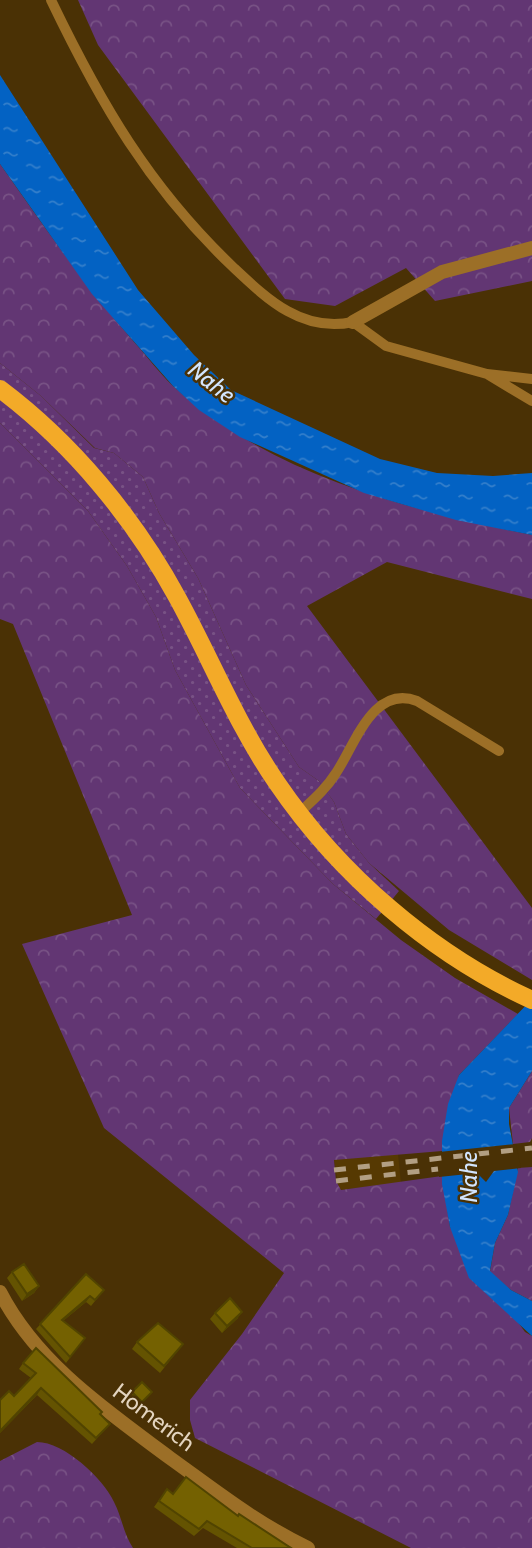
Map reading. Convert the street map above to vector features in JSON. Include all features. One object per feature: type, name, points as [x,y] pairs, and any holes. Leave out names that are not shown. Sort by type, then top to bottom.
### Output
[{"type":"main road","points":[[0,389],[72,455],[136,533],[177,597],[256,748],[299,813],[356,877],[388,905],[465,963],[532,1000]]},
{"type":"street","points":[[353,321],[442,272],[532,248]]},
{"type":"street","name":"Homerich","points":[[0,1292],[19,1325],[39,1350],[128,1429],[262,1526],[308,1548]]},
{"type":"lane","points":[[51,0],[104,103],[132,150],[168,199],[198,233],[253,285],[288,313],[328,324],[353,321],[386,346],[487,374],[532,379]]},
{"type":"lane","points":[[487,374],[532,401]]},
{"type":"lane","points":[[299,813],[326,788],[371,714],[387,701],[408,697],[417,701],[499,751]]},
{"type":"shaded area","points":[[398,1154],[401,1183],[339,1190],[334,1159]]},
{"type":"green space","points":[[78,0],[532,0],[532,281],[435,301],[406,268],[335,306],[285,299],[98,45]]},
{"type":"green space","points":[[0,164],[116,321],[168,381],[211,417],[296,465],[342,484],[437,513],[532,535],[532,599],[387,562],[307,606],[532,908],[532,980],[449,930],[369,863],[346,834],[334,802],[319,781],[299,767],[246,685],[198,578],[159,513],[143,477],[114,453],[95,448],[41,396],[0,363]]},
{"type":"green space","points":[[0,363],[41,396],[94,448],[114,453],[143,477],[159,513],[198,578],[246,685],[299,767],[319,781],[334,802],[346,834],[369,863],[399,891],[376,919],[333,884],[240,788],[175,670],[156,617],[127,566],[88,511],[0,423]]},
{"type":"green space","points":[[0,423],[88,511],[127,566],[156,617],[175,670],[240,788],[333,884],[401,940],[455,978],[518,1014],[459,1075],[442,1151],[334,1160],[336,1181],[341,1190],[442,1176],[450,1227],[525,1332],[532,1336],[532,1548],[411,1548],[195,1438],[190,1420],[190,1400],[242,1334],[284,1273],[104,1128],[22,944],[132,915],[13,624],[0,619]]},
{"type":"green space","points":[[532,1071],[532,1138],[530,1142],[513,1144],[509,1108]]},
{"type":"green space","points":[[532,1167],[532,1301],[511,1290],[490,1272],[495,1243],[508,1215],[518,1168]]},
{"type":"green space","points":[[37,1442],[59,1448],[92,1472],[114,1502],[133,1548],[0,1548],[0,1461]]},
{"type":"water","name":"Nahe","points":[[0,75],[138,290],[194,355],[231,390],[380,459],[437,473],[493,476],[532,473],[532,535],[456,520],[364,493],[240,437],[199,410],[173,386],[92,294],[0,164]]},
{"type":"water","name":"Nahe","points":[[532,999],[532,1071],[509,1108],[509,1124],[518,1172],[508,1215],[495,1243],[490,1271],[511,1290],[532,1301],[532,1336],[469,1278],[450,1227],[442,1184],[442,1141],[448,1104],[459,1075]]},
{"type":"pier","points":[[516,1144],[521,1168],[494,1171],[486,1182],[477,1173],[439,1177],[439,1152]]},
{"type":"building","points":[[24,1264],[39,1286],[27,1294],[12,1272]]},
{"type":"building","points":[[86,1274],[104,1290],[95,1300],[90,1296],[62,1320],[85,1338],[70,1357],[40,1324]]},
{"type":"building","points":[[230,1298],[242,1312],[227,1326],[215,1313]]},
{"type":"building","points":[[158,1323],[183,1344],[164,1366],[137,1342]]},
{"type":"building","points":[[36,1348],[102,1412],[100,1414],[110,1424],[96,1438],[41,1388],[0,1431],[0,1400],[9,1391],[14,1396],[36,1373],[23,1363]]},
{"type":"building","points":[[142,1382],[152,1392],[142,1402],[132,1392]]},
{"type":"building","points":[[186,1477],[238,1516],[239,1514],[291,1548],[252,1548],[207,1521],[199,1529],[159,1501],[167,1489],[173,1494]]},
{"type":"railway","points":[[334,1170],[532,1148]]},
{"type":"railway","points":[[336,1181],[438,1169]]}]
